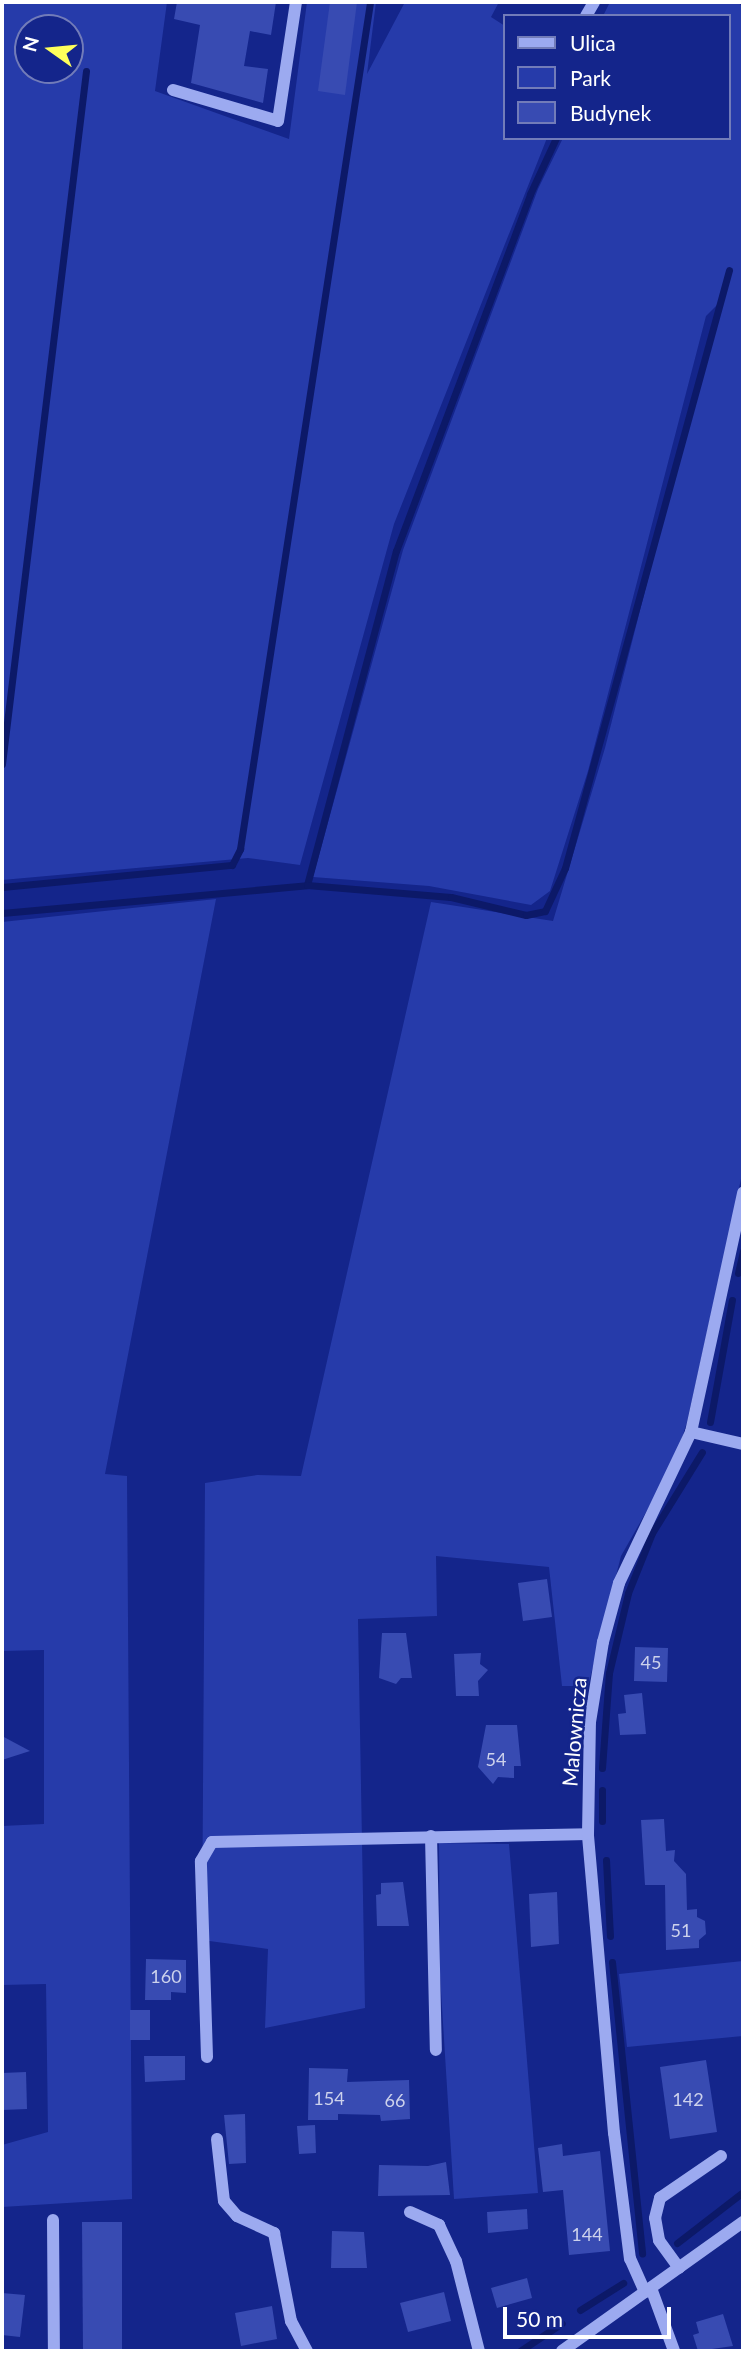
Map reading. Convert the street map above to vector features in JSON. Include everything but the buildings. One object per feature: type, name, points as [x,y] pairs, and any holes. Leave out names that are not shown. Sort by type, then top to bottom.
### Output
[{"type":"street","points":[[173,90],[278,121],[296,2]]},
{"type":"street","name":"Malownicza","points":[[674,2351],[648,2290],[630,2259],[588,1833],[590,1722],[603,1642],[632,1549],[683,1457],[691,1432],[743,1193]]},
{"type":"street","points":[[691,1432],[743,1444]]},
{"type":"street","points":[[207,2057],[201,1861],[212,1842],[588,1833]]},
{"type":"street","points":[[431,1836],[436,2050]]},
{"type":"street","points":[[217,2139],[224,2201],[237,2216],[274,2233],[291,2320],[307,2351]]},
{"type":"street","points":[[679,2268],[659,2240],[655,2218],[660,2198],[721,2156]]},
{"type":"street","points":[[410,2212],[439,2225],[456,2260],[479,2351]]},
{"type":"street","points":[[53,2220],[54,2351]]},
{"type":"street","points":[[562,2351],[679,2268],[741,2229]]},
{"type":"green space","points":[[2,2],[167,2],[155,91],[289,139],[307,2],[376,2],[367,74],[405,2],[499,2],[491,17],[504,25],[504,140],[546,140],[394,524],[300,865],[248,858],[2,880]]},
{"type":"green space","points":[[610,2],[738,2],[743,8],[743,1170],[687,1422],[674,1463],[621,1556],[588,1686],[562,1686],[549,1567],[436,1556],[437,1616],[358,1619],[365,2008],[265,2028],[268,1949],[202,1940],[205,1483],[257,1475],[301,1476],[431,902],[553,921],[605,748],[718,304],[706,316],[588,771],[550,891],[531,905],[429,886],[313,877],[403,550],[538,189],[562,140],[731,140],[731,14],[604,14]]},
{"type":"green space","points":[[216,899],[105,1474],[127,1476],[132,2199],[2,2207],[2,2145],[48,2132],[46,1984],[2,1985],[2,1826],[44,1824],[44,1650],[2,1651],[2,922]]},
{"type":"green space","points":[[439,1843],[509,1844],[538,2193],[454,2199],[440,1975]]},
{"type":"green space","points":[[743,1961],[743,2036],[627,2047],[619,1974]]},
{"type":"waterway","points":[[2,887],[232,865],[240,849],[370,2]]},
{"type":"waterway","points":[[2,764],[86,71]]},
{"type":"waterway","points":[[307,885],[396,551],[530,194],[555,140]]},
{"type":"waterway","points":[[2,913],[307,885],[451,897],[526,915],[545,911],[565,868],[729,270]]},
{"type":"waterway","points":[[738,1273],[743,1251]]},
{"type":"waterway","points":[[710,1422],[732,1300]]},
{"type":"waterway","points":[[602,1768],[609,1673],[628,1593],[652,1533],[702,1452]]},
{"type":"waterway","points":[[602,1790],[602,1821]]},
{"type":"waterway","points":[[606,1860],[610,1936]]},
{"type":"waterway","points":[[612,1962],[642,2253]]},
{"type":"waterway","points":[[677,2243],[743,2192]]},
{"type":"waterway","points":[[580,2310],[623,2283]]},
{"type":"waterway","points":[[520,2351],[562,2323]]}]
